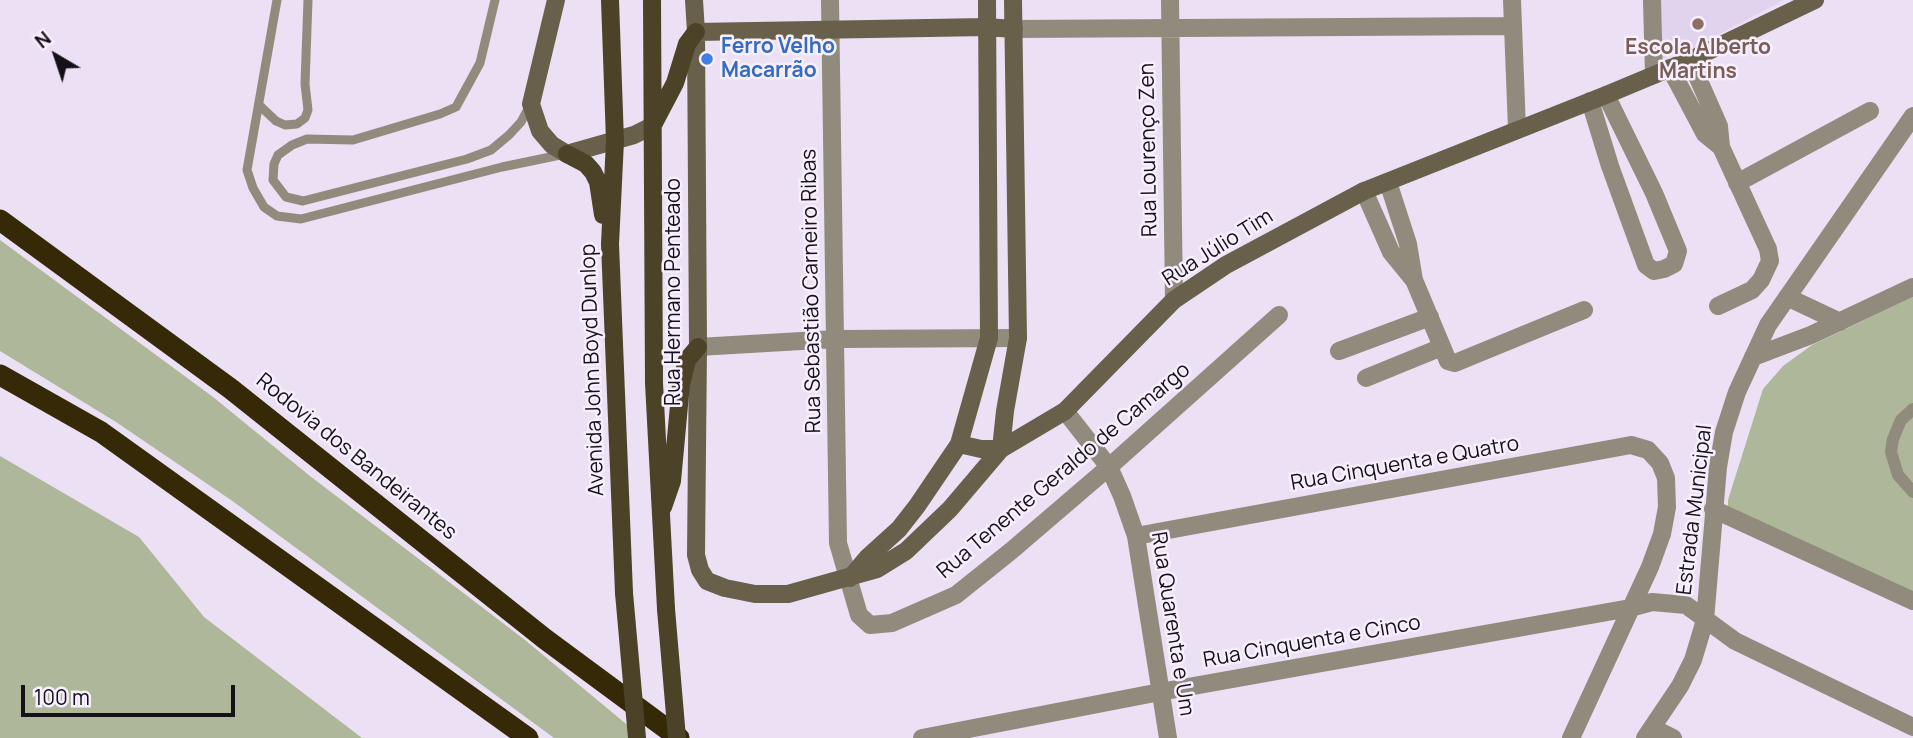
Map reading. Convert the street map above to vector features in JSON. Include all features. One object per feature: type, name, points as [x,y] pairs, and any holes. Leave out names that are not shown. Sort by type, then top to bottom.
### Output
[{"type":"highway","name":"Rodovia dos Bandeirantes","points":[[0,220],[231,389],[545,639],[678,738]]},
{"type":"highway","points":[[0,374],[101,432],[528,738]]},
{"type":"main road","points":[[556,0],[531,104],[540,131],[552,145],[586,164],[598,182],[610,244]]},
{"type":"main road","name":"Avenida John Boyd Dunlop","points":[[610,0],[615,141],[610,244],[624,593],[637,738]]},
{"type":"main road","points":[[652,0],[654,383],[666,609],[678,738]]},
{"type":"main road","name":"Rua Hermano Penteado","points":[[694,0],[698,347],[696,555],[700,570],[707,581]]},
{"type":"main road","points":[[850,578],[867,558],[899,529],[959,444],[989,338],[986,0]]},
{"type":"main road","points":[[959,444],[981,449],[1001,449],[1018,338],[1013,0]]},
{"type":"main road","name":"Rua Júlio Tim","points":[[707,581],[755,594],[788,594],[877,569],[906,551],[950,509],[1001,449],[1065,411],[1174,300],[1226,265],[1364,191],[1690,60],[1815,0]]},
{"type":"main road","points":[[567,154],[615,141],[652,126],[675,83],[687,44],[696,32],[986,27],[1014,29]]},
{"type":"main road","points":[[660,513],[670,493],[672,481],[681,384],[687,360],[698,347]]},
{"type":"street","name":"Rua Sebastião Carneiro Ribas","points":[[830,0],[838,543],[850,578]]},
{"type":"street","name":"Rua Lourenço Zen","points":[[1170,0],[1174,300]]},
{"type":"street","points":[[1512,0],[1517,129]]},
{"type":"street","points":[[1652,0],[1662,71],[1705,134],[1721,148]]},
{"type":"street","points":[[1014,29],[1513,26]]},
{"type":"street","points":[[1690,60],[1719,126],[1721,148],[1763,235],[1770,261],[1761,280],[1752,290],[1718,306]]},
{"type":"street","points":[[1598,98],[1654,193],[1678,251],[1674,264],[1664,269],[1654,271],[1646,265],[1610,166],[1598,98]]},
{"type":"street","points":[[1737,183],[1870,111]]},
{"type":"street","name":"Estrada Municipal","points":[[1649,733],[1680,686],[1693,660],[1705,620],[1713,509],[1724,432],[1737,392],[1768,325],[1913,116]]},
{"type":"street","points":[[1388,182],[1408,244],[1414,280],[1448,361],[1455,363],[1584,310]]},
{"type":"street","points":[[1364,191],[1391,252],[1414,280]]},
{"type":"street","points":[[1753,357],[1840,323],[1913,287]]},
{"type":"street","points":[[1787,297],[1840,323]]},
{"type":"street","name":"Rua Tenente Geraldo de Camargo","points":[[850,578],[859,615],[870,625],[892,622],[929,609],[956,595],[1109,467],[1279,315]]},
{"type":"street","points":[[1339,351],[1430,317]]},
{"type":"street","points":[[698,347],[836,339],[1018,338]]},
{"type":"street","points":[[1366,379],[1442,347]]},
{"type":"street","points":[[1913,409],[1901,420],[1891,452],[1898,475],[1913,492]]},
{"type":"street","name":"Rua Quarenta e Um","points":[[1065,411],[1109,467],[1136,536],[1168,738]]},
{"type":"street","name":"Rua Cinquenta e Quatro","points":[[1136,536],[1631,445],[1647,450],[1660,463],[1666,478],[1667,507],[1662,534],[1650,567],[1630,608]]},
{"type":"street","points":[[1713,509],[1913,601]]},
{"type":"street","name":"Rua Cinquenta e Cinco","points":[[922,738],[1652,602],[1686,605],[1735,640],[1913,727]]},
{"type":"street","points":[[1571,738],[1630,608]]},
{"type":"street","points":[[1649,733],[1673,738]]},
{"type":"lane","points":[[277,0],[247,170],[264,207],[277,216],[301,219],[502,167],[567,154]]},
{"type":"lane","points":[[259,105],[276,121],[285,125],[297,124],[305,117],[308,110],[305,84],[308,0]]},
{"type":"lane","points":[[495,0],[480,63],[457,107],[353,140],[307,139],[278,155],[274,164],[273,180],[286,197],[303,201],[467,159],[491,150],[509,135],[521,122],[531,104]]},
{"type":"shaded area","name":"Escola Alberto Martins","points":[[1658,0],[1784,0],[1693,48],[1658,60]]},
{"type":"green space","points":[[0,240],[213,397],[310,476],[525,640],[643,738],[554,738],[231,500],[116,422],[0,351]]},
{"type":"green space","points":[[1913,297],[1913,595],[1728,508],[1728,500],[1763,389],[1783,366],[1812,345]]},
{"type":"green space","points":[[0,456],[139,537],[204,617],[362,738],[0,738]]},
{"type":"place","name":"Escola Alberto Martins","points":[[1698,24]]},
{"type":"place","name":"Ferro Velho Macarrão","points":[[707,59]]}]
